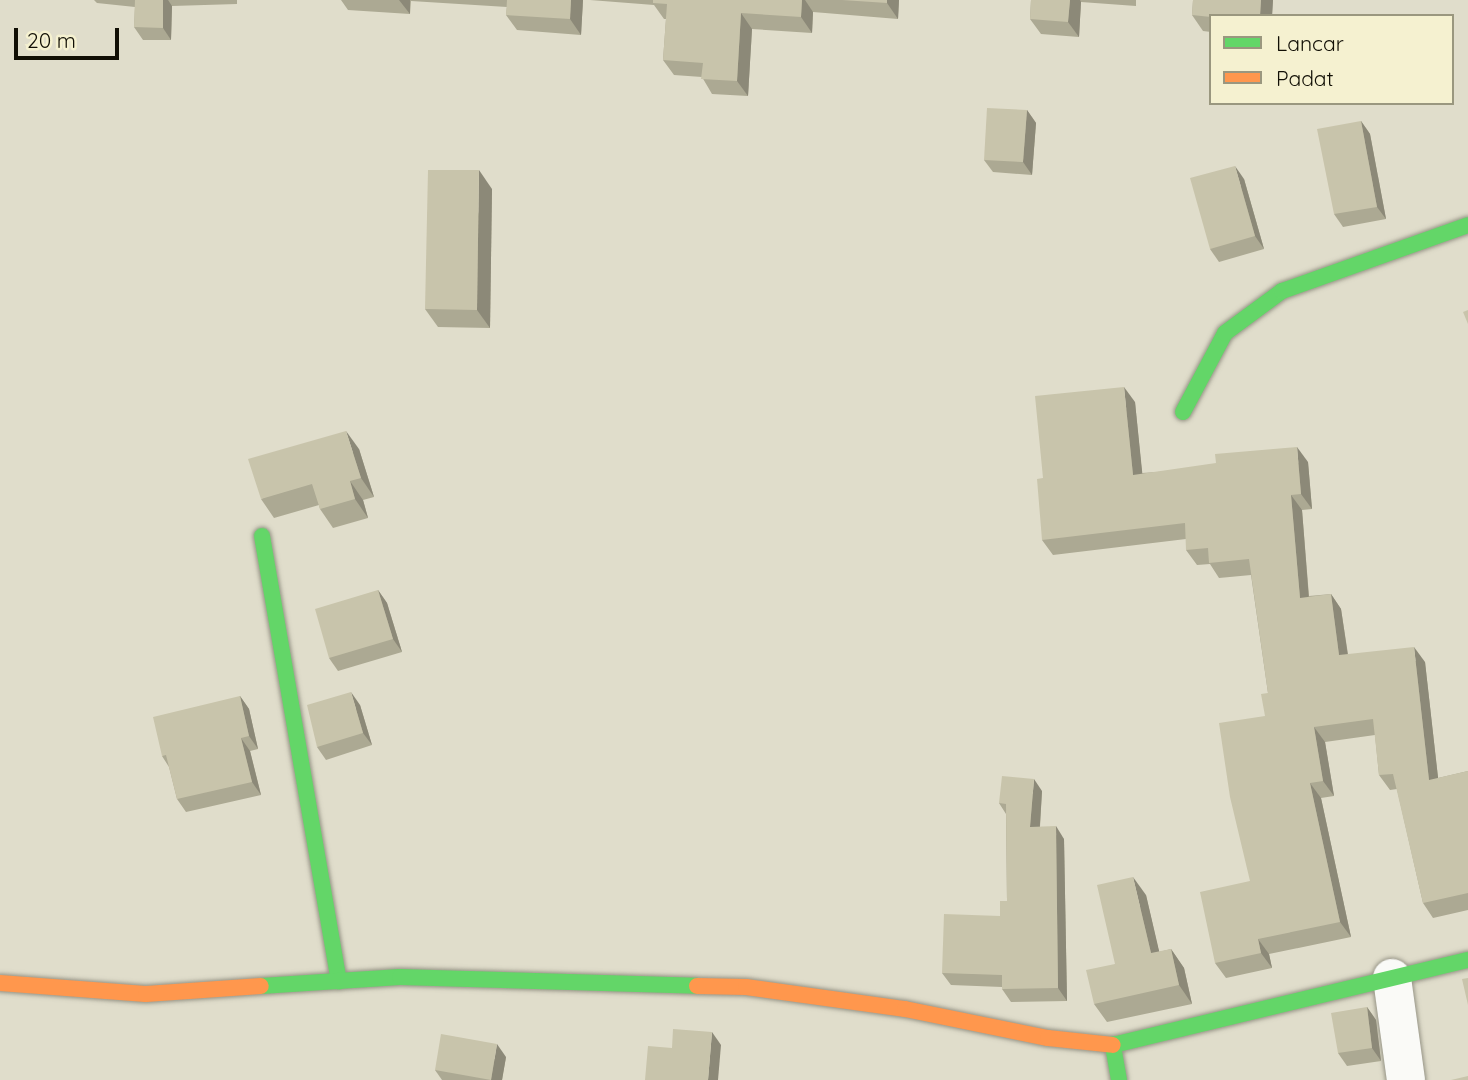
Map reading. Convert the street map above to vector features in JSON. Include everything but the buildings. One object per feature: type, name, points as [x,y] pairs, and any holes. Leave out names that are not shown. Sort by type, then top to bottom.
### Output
[{"type":"street","points":[[1184,412],[1225,333],[1282,291],[1468,225]]},
{"type":"street","points":[[262,536],[339,981]]},
{"type":"street","points":[[0,983],[146,994],[412,977],[746,987],[905,1009],[1048,1038],[1113,1045],[1468,960]]},
{"type":"street","points":[[1392,978],[1406,1080]]},
{"type":"street","points":[[1113,1045],[1119,1080]]},
{"type":"traffic: fast","points":[[1183,412],[1225,333],[1282,291],[1468,225]]},
{"type":"traffic: fast","points":[[262,536],[339,981]]},
{"type":"traffic: fast","points":[[1119,1080],[1113,1045],[1468,960]]},
{"type":"traffic: fast","points":[[261,986],[400,977],[697,986]]},
{"type":"traffic: slow","points":[[0,983],[146,994],[261,986]]},
{"type":"traffic: slow","points":[[697,986],[746,987],[905,1009],[1048,1038],[1113,1045]]}]
